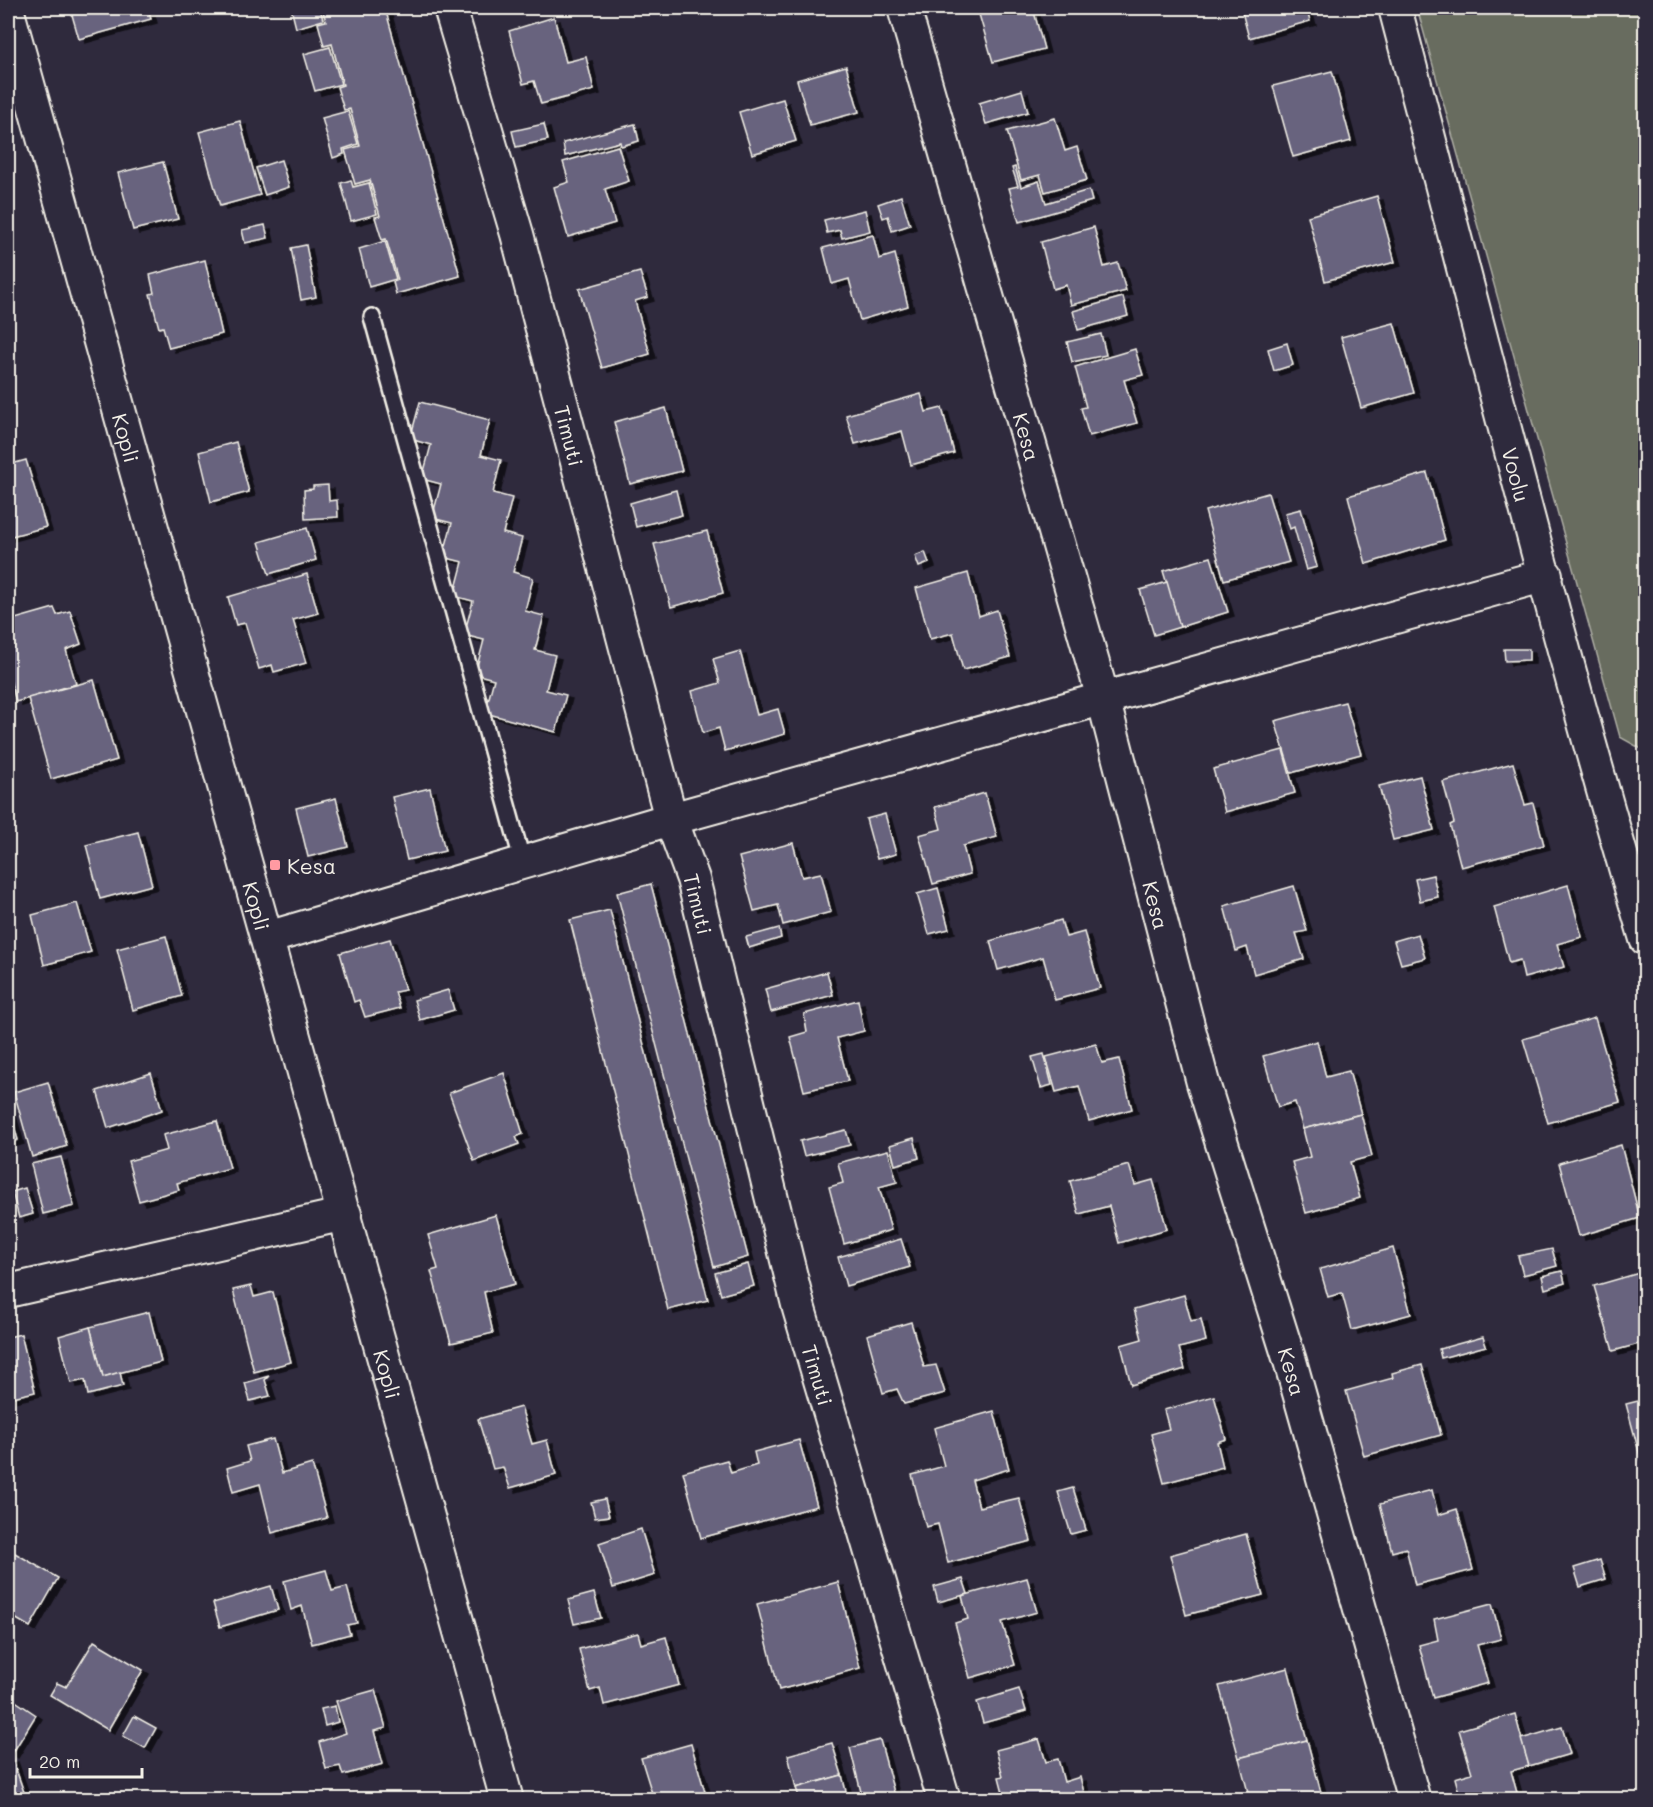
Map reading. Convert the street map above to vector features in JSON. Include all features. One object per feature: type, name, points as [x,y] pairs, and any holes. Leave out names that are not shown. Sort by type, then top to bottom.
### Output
[{"type":"street","name":"Timuti","points":[[450,8],[517,234],[671,819],[693,879],[799,1309],[944,1800]]},
{"type":"street","name":"Kesa","points":[[904,8],[1103,698],[1203,1083],[1290,1361],[1414,1800]]},
{"type":"street","name":"Voolu","points":[[1395,8],[1546,575],[1591,755],[1646,939]]},
{"type":"street","name":"Kopli","points":[[8,12],[507,1800]]},
{"type":"street","points":[[267,938],[671,819],[1546,575]]},
{"type":"street","points":[[8,1291],[345,1214]]},
{"type":"lane","points":[[372,317],[523,863]]},
{"type":"green space","points":[[1417,8],[1645,8],[1645,751],[1620,737]]},
{"type":"building","points":[[70,8],[148,8],[151,19],[79,39]]},
{"type":"building","points":[[291,8],[320,8],[323,20],[296,28]]},
{"type":"building","points":[[322,8],[385,8],[460,276],[396,294],[393,282],[398,280],[386,239],[382,240],[375,217],[380,216],[370,180],[355,184],[345,150],[360,146],[350,109],[344,110],[337,87],[343,85],[332,44],[324,46],[318,23],[326,21]]},
{"type":"building","points":[[984,8],[1033,8],[1044,49],[993,62],[978,11]]},
{"type":"building","points":[[1241,8],[1306,8],[1310,21],[1249,38]]},
{"type":"building","points":[[554,17],[566,62],[586,57],[594,90],[541,104],[534,81],[523,84],[509,31]]},
{"type":"building","points":[[330,47],[341,84],[315,91],[304,54]]},
{"type":"building","points":[[846,66],[859,112],[810,125],[797,80]]},
{"type":"building","points":[[1332,71],[1351,141],[1293,157],[1273,86]]},
{"type":"building","points":[[1022,90],[1028,112],[986,124],[979,103]]},
{"type":"building","points":[[783,99],[796,141],[752,154],[739,112]]},
{"type":"building","points":[[348,111],[358,144],[343,149],[344,154],[333,158],[322,118]]},
{"type":"building","points":[[1055,118],[1065,151],[1077,147],[1087,180],[1045,192],[1040,175],[1021,180],[1007,131]]},
{"type":"building","points":[[240,121],[260,195],[220,206],[199,132]]},
{"type":"building","points":[[544,124],[548,140],[516,147],[512,131]]},
{"type":"building","points":[[635,124],[639,141],[621,146],[620,142],[565,156],[563,143]]},
{"type":"building","points":[[618,146],[629,181],[605,189],[615,223],[568,237],[554,187],[569,182],[563,162]]},
{"type":"building","points":[[281,160],[289,187],[265,195],[256,168]]},
{"type":"building","points":[[163,162],[178,219],[133,230],[118,173]]},
{"type":"building","points":[[1015,167],[1021,187],[1039,181],[1046,203],[1089,190],[1092,201],[1019,222],[1009,188],[1018,186],[1012,168]]},
{"type":"building","points":[[351,180],[353,187],[369,183],[377,214],[351,221],[341,183]]},
{"type":"building","points":[[901,196],[910,225],[892,231],[888,216],[883,218],[878,204]]},
{"type":"building","points":[[1377,196],[1395,262],[1325,281],[1308,216]]},
{"type":"building","points":[[865,210],[870,231],[842,238],[840,230],[827,233],[824,220]]},
{"type":"building","points":[[265,225],[268,238],[245,243],[242,230]]},
{"type":"building","points":[[1094,227],[1104,267],[1118,263],[1126,291],[1071,305],[1066,285],[1053,289],[1041,242]]},
{"type":"building","points":[[873,235],[879,259],[895,254],[908,306],[860,320],[849,279],[832,284],[823,248]]},
{"type":"building","points":[[385,241],[396,279],[369,287],[359,249]]},
{"type":"building","points":[[306,245],[316,297],[301,300],[291,248]]},
{"type":"building","points":[[205,260],[222,334],[169,348],[163,327],[159,328],[150,294],[154,293],[150,275]]},
{"type":"building","points":[[640,272],[648,297],[635,301],[650,354],[602,368],[579,289]]},
{"type":"building","points":[[1123,297],[1128,316],[1078,330],[1073,311]]},
{"type":"building","points":[[1394,323],[1414,393],[1361,408],[1341,337]]},
{"type":"building","points":[[1101,334],[1106,355],[1072,362],[1067,342]]},
{"type":"building","points":[[1287,343],[1293,365],[1274,371],[1268,349]]},
{"type":"building","points":[[1135,349],[1143,375],[1124,380],[1137,423],[1089,436],[1081,408],[1086,407],[1075,367]]},
{"type":"building","points":[[921,394],[926,412],[942,408],[954,453],[911,465],[902,431],[855,444],[846,415]]},
{"type":"building","points":[[420,402],[490,420],[481,455],[501,460],[493,493],[512,498],[503,533],[522,538],[513,572],[533,578],[525,611],[544,616],[535,650],[555,655],[546,690],[566,695],[556,732],[485,713],[494,679],[475,674],[484,640],[464,635],[473,601],[454,596],[463,562],[443,557],[452,523],[432,518],[441,484],[422,479],[431,445],[410,439]]},
{"type":"building","points":[[666,408],[682,471],[630,484],[614,422]]},
{"type":"building","points":[[236,442],[249,492],[211,502],[199,452]]},
{"type":"building","points":[[26,460],[46,527],[8,537],[8,465]]},
{"type":"building","points":[[1427,473],[1445,540],[1366,564],[1348,496]]},
{"type":"building","points":[[328,485],[329,501],[337,500],[338,517],[305,519],[304,490],[313,489],[313,486]]},
{"type":"building","points":[[676,490],[682,515],[636,527],[630,503]]},
{"type":"building","points":[[1268,493],[1289,562],[1224,580],[1205,511]]},
{"type":"building","points":[[1301,509],[1317,567],[1306,570],[1294,527],[1290,529],[1285,513]]},
{"type":"building","points":[[307,528],[316,560],[269,574],[259,542]]},
{"type":"building","points":[[707,531],[723,593],[671,607],[654,544]]},
{"type":"building","points":[[925,552],[929,563],[919,567],[915,556]]},
{"type":"building","points":[[1211,557],[1228,612],[1180,627],[1163,571]]},
{"type":"building","points":[[968,573],[979,616],[997,610],[1010,657],[963,670],[953,633],[930,639],[916,588]]},
{"type":"building","points":[[307,574],[318,613],[293,620],[306,663],[274,672],[272,665],[259,669],[245,623],[236,625],[228,597]]},
{"type":"building","points":[[1167,582],[1180,627],[1154,635],[1140,590]]},
{"type":"building","points":[[54,608],[57,615],[70,611],[81,644],[66,650],[76,684],[16,702],[8,672],[8,621]]},
{"type":"building","points":[[1504,649],[1529,649],[1529,660],[1505,661]]},
{"type":"building","points":[[740,651],[757,715],[778,709],[785,734],[725,751],[719,728],[703,733],[692,691],[720,683],[713,659]]},
{"type":"building","points":[[94,680],[117,760],[51,779],[28,698]]},
{"type":"building","points":[[1345,702],[1361,754],[1291,773],[1275,721]]},
{"type":"building","points":[[1283,750],[1295,793],[1225,812],[1213,769]]},
{"type":"building","points":[[1513,763],[1525,805],[1533,803],[1544,845],[1461,867],[1450,825],[1454,823],[1443,782]]},
{"type":"building","points":[[1420,776],[1434,830],[1393,840],[1379,786]]},
{"type":"building","points":[[430,788],[445,851],[407,860],[392,797]]},
{"type":"building","points":[[985,793],[997,837],[963,846],[970,874],[933,884],[919,835],[941,829],[935,807]]},
{"type":"building","points":[[336,798],[348,847],[308,857],[296,808]]},
{"type":"building","points":[[885,814],[896,854],[877,859],[866,819]]},
{"type":"building","points":[[138,832],[152,885],[100,899],[86,845]]},
{"type":"building","points":[[793,843],[802,877],[821,873],[831,912],[783,925],[778,905],[754,911],[739,857]]},
{"type":"building","points":[[1433,875],[1438,897],[1420,901],[1415,879]]},
{"type":"building","points":[[651,884],[748,1257],[714,1267],[617,893]]},
{"type":"building","points":[[1568,885],[1582,937],[1557,944],[1564,967],[1524,978],[1520,960],[1509,963],[1494,907]]},
{"type":"building","points":[[1294,886],[1307,931],[1296,933],[1304,959],[1254,974],[1247,947],[1236,951],[1224,906]]},
{"type":"building","points":[[938,888],[949,929],[929,934],[917,894]]},
{"type":"building","points":[[77,903],[91,952],[44,965],[32,915]]},
{"type":"building","points":[[610,910],[708,1300],[668,1310],[570,920]]},
{"type":"building","points":[[1061,920],[1066,937],[1084,932],[1100,988],[1055,1000],[1043,957],[998,970],[990,941]]},
{"type":"building","points":[[779,928],[781,938],[749,948],[746,937]]},
{"type":"building","points":[[1418,934],[1425,958],[1401,964],[1394,941]]},
{"type":"building","points":[[166,936],[182,996],[133,1010],[117,949]]},
{"type":"building","points":[[390,939],[405,990],[395,992],[400,1008],[365,1017],[359,1000],[354,1002],[340,953]]},
{"type":"building","points":[[827,972],[833,995],[771,1012],[765,989]]},
{"type":"building","points":[[448,990],[454,1010],[420,1020],[414,1000]]},
{"type":"building","points":[[858,1000],[864,1031],[837,1038],[848,1081],[804,1091],[790,1037],[807,1032],[804,1014]]},
{"type":"building","points":[[1595,1018],[1620,1102],[1548,1123],[1523,1039]]},
{"type":"building","points":[[1317,1041],[1326,1077],[1349,1071],[1361,1114],[1303,1129],[1295,1102],[1278,1107],[1263,1056]]},
{"type":"building","points":[[1096,1044],[1102,1063],[1119,1059],[1132,1109],[1089,1121],[1079,1086],[1056,1092],[1046,1057]]},
{"type":"building","points":[[1044,1054],[1052,1085],[1041,1088],[1032,1057]]},
{"type":"building","points":[[151,1073],[162,1110],[108,1128],[97,1091]]},
{"type":"building","points":[[504,1073],[523,1134],[516,1137],[519,1144],[474,1161],[449,1093]]},
{"type":"building","points":[[48,1082],[67,1146],[32,1157],[14,1092]]},
{"type":"building","points":[[8,1105],[18,1140],[8,1143]]},
{"type":"building","points":[[1361,1114],[1372,1156],[1350,1162],[1360,1198],[1306,1213],[1292,1162],[1310,1157],[1303,1129]]},
{"type":"building","points":[[217,1121],[230,1168],[177,1183],[179,1190],[139,1201],[128,1161],[167,1150],[163,1135]]},
{"type":"building","points":[[846,1130],[850,1145],[804,1156],[800,1141]]},
{"type":"building","points":[[914,1138],[919,1158],[895,1165],[890,1145]]},
{"type":"building","points":[[1621,1145],[1640,1218],[1579,1236],[1559,1163]]},
{"type":"building","points":[[888,1150],[897,1182],[879,1187],[891,1230],[844,1244],[829,1187],[843,1183],[838,1163]]},
{"type":"building","points":[[61,1157],[74,1206],[43,1214],[31,1164]]},
{"type":"building","points":[[1129,1165],[1135,1185],[1153,1180],[1167,1229],[1119,1243],[1109,1206],[1079,1214],[1070,1181]]},
{"type":"building","points":[[25,1188],[33,1214],[19,1218],[12,1192]]},
{"type":"building","points":[[496,1215],[515,1284],[484,1292],[493,1333],[451,1343],[431,1271],[438,1269],[428,1235]]},
{"type":"building","points":[[901,1239],[910,1267],[846,1286],[838,1257]]},
{"type":"building","points":[[1393,1248],[1411,1314],[1352,1330],[1342,1293],[1328,1297],[1320,1269]]},
{"type":"building","points":[[1552,1249],[1557,1266],[1523,1275],[1518,1256]]},
{"type":"building","points":[[748,1264],[754,1286],[721,1295],[715,1273]]},
{"type":"building","points":[[1562,1271],[1565,1283],[1545,1289],[1542,1276]]},
{"type":"building","points":[[1646,1271],[1646,1342],[1613,1351],[1594,1286]]},
{"type":"building","points":[[251,1286],[254,1297],[273,1292],[291,1362],[254,1372],[233,1290]]},
{"type":"building","points":[[1184,1295],[1191,1321],[1201,1319],[1206,1341],[1179,1348],[1185,1369],[1131,1385],[1121,1345],[1142,1339],[1134,1309]]},
{"type":"building","points":[[149,1312],[161,1362],[103,1377],[90,1327]]},
{"type":"building","points":[[911,1322],[924,1367],[936,1365],[945,1393],[904,1404],[897,1389],[883,1393],[867,1335]]},
{"type":"building","points":[[90,1327],[103,1377],[120,1372],[123,1386],[88,1395],[85,1380],[71,1383],[59,1336]]},
{"type":"building","points":[[21,1334],[35,1392],[8,1398],[8,1337]]},
{"type":"building","points":[[1483,1337],[1486,1346],[1441,1358],[1439,1349]]},
{"type":"building","points":[[1422,1365],[1441,1435],[1364,1456],[1346,1391],[1393,1378],[1392,1373]]},
{"type":"building","points":[[269,1376],[265,1380],[270,1396],[250,1401],[245,1383]]},
{"type":"building","points":[[1214,1396],[1226,1439],[1217,1442],[1223,1467],[1164,1483],[1151,1434],[1169,1429],[1164,1410]]},
{"type":"building","points":[[1646,1399],[1646,1478],[1626,1404]]},
{"type":"building","points":[[521,1407],[532,1444],[547,1440],[556,1475],[510,1488],[503,1467],[493,1469],[478,1419]]},
{"type":"building","points":[[994,1411],[1009,1469],[972,1480],[979,1507],[1019,1498],[1031,1541],[948,1563],[938,1524],[926,1527],[912,1475],[944,1466],[934,1428]]},
{"type":"building","points":[[273,1439],[282,1473],[312,1464],[327,1518],[272,1533],[260,1484],[233,1492],[227,1468],[250,1461],[246,1446]]},
{"type":"building","points":[[799,1440],[817,1506],[701,1538],[683,1472],[727,1460],[731,1473],[757,1465],[754,1452]]},
{"type":"building","points":[[1073,1488],[1086,1530],[1071,1534],[1058,1492]]},
{"type":"building","points":[[1432,1490],[1438,1515],[1457,1509],[1473,1570],[1415,1585],[1406,1548],[1392,1552],[1380,1504]]},
{"type":"building","points":[[605,1499],[609,1516],[595,1518],[591,1502]]},
{"type":"building","points":[[641,1529],[655,1575],[613,1588],[599,1543]]},
{"type":"building","points":[[1246,1534],[1263,1595],[1186,1615],[1170,1555]]},
{"type":"building","points":[[8,1549],[58,1578],[30,1627],[8,1614]]},
{"type":"building","points":[[1600,1560],[1606,1579],[1580,1587],[1574,1568]]},
{"type":"building","points":[[326,1570],[332,1591],[347,1587],[357,1623],[347,1625],[350,1634],[312,1644],[302,1606],[291,1610],[284,1581]]},
{"type":"building","points":[[1027,1578],[1037,1612],[1002,1622],[1015,1665],[970,1678],[955,1623],[968,1619],[962,1596]]},
{"type":"building","points":[[963,1579],[968,1594],[938,1602],[934,1587]]},
{"type":"building","points":[[838,1582],[860,1668],[779,1690],[757,1604]]},
{"type":"building","points":[[271,1586],[278,1610],[220,1627],[213,1603]]},
{"type":"building","points":[[594,1593],[601,1618],[574,1624],[568,1600]]},
{"type":"building","points":[[1492,1604],[1501,1639],[1477,1645],[1488,1683],[1433,1698],[1419,1645],[1438,1640],[1434,1619]]},
{"type":"building","points":[[638,1633],[641,1644],[666,1637],[679,1685],[604,1705],[600,1688],[590,1691],[579,1649]]},
{"type":"building","points":[[94,1641],[143,1670],[108,1730],[50,1695],[57,1683],[66,1687]]},
{"type":"building","points":[[1288,1668],[1307,1740],[1239,1758],[1219,1686]]},
{"type":"building","points":[[1019,1689],[1026,1711],[983,1723],[977,1702]]},
{"type":"building","points":[[375,1690],[386,1728],[374,1731],[383,1764],[343,1775],[340,1766],[326,1769],[319,1742],[346,1733],[336,1701]]},
{"type":"building","points":[[8,1696],[36,1715],[12,1754],[8,1751]]},
{"type":"building","points":[[335,1706],[338,1722],[325,1726],[321,1709]]},
{"type":"building","points":[[1515,1714],[1529,1766],[1511,1771],[1519,1800],[1461,1800],[1455,1778],[1472,1773],[1459,1730]]},
{"type":"building","points":[[134,1716],[156,1728],[145,1748],[123,1736]]},
{"type":"building","points":[[1562,1727],[1570,1754],[1529,1766],[1521,1739]]},
{"type":"building","points":[[1039,1739],[1046,1762],[1058,1759],[1064,1782],[1080,1777],[1086,1800],[1005,1800],[999,1777],[1003,1776],[996,1750]]},
{"type":"building","points":[[880,1740],[896,1800],[863,1800],[850,1748]]},
{"type":"building","points":[[1307,1740],[1323,1800],[1250,1800],[1239,1758]]},
{"type":"building","points":[[832,1743],[842,1775],[796,1788],[788,1755]]},
{"type":"building","points":[[691,1744],[705,1792],[679,1800],[654,1800],[641,1758]]},
{"type":"building","points":[[12,1758],[26,1798],[23,1800],[8,1800],[8,1760]]},
{"type":"building","points":[[842,1775],[848,1800],[800,1800],[796,1788]]},
{"type":"place","name":"Kesa","points":[[275,865]]}]
